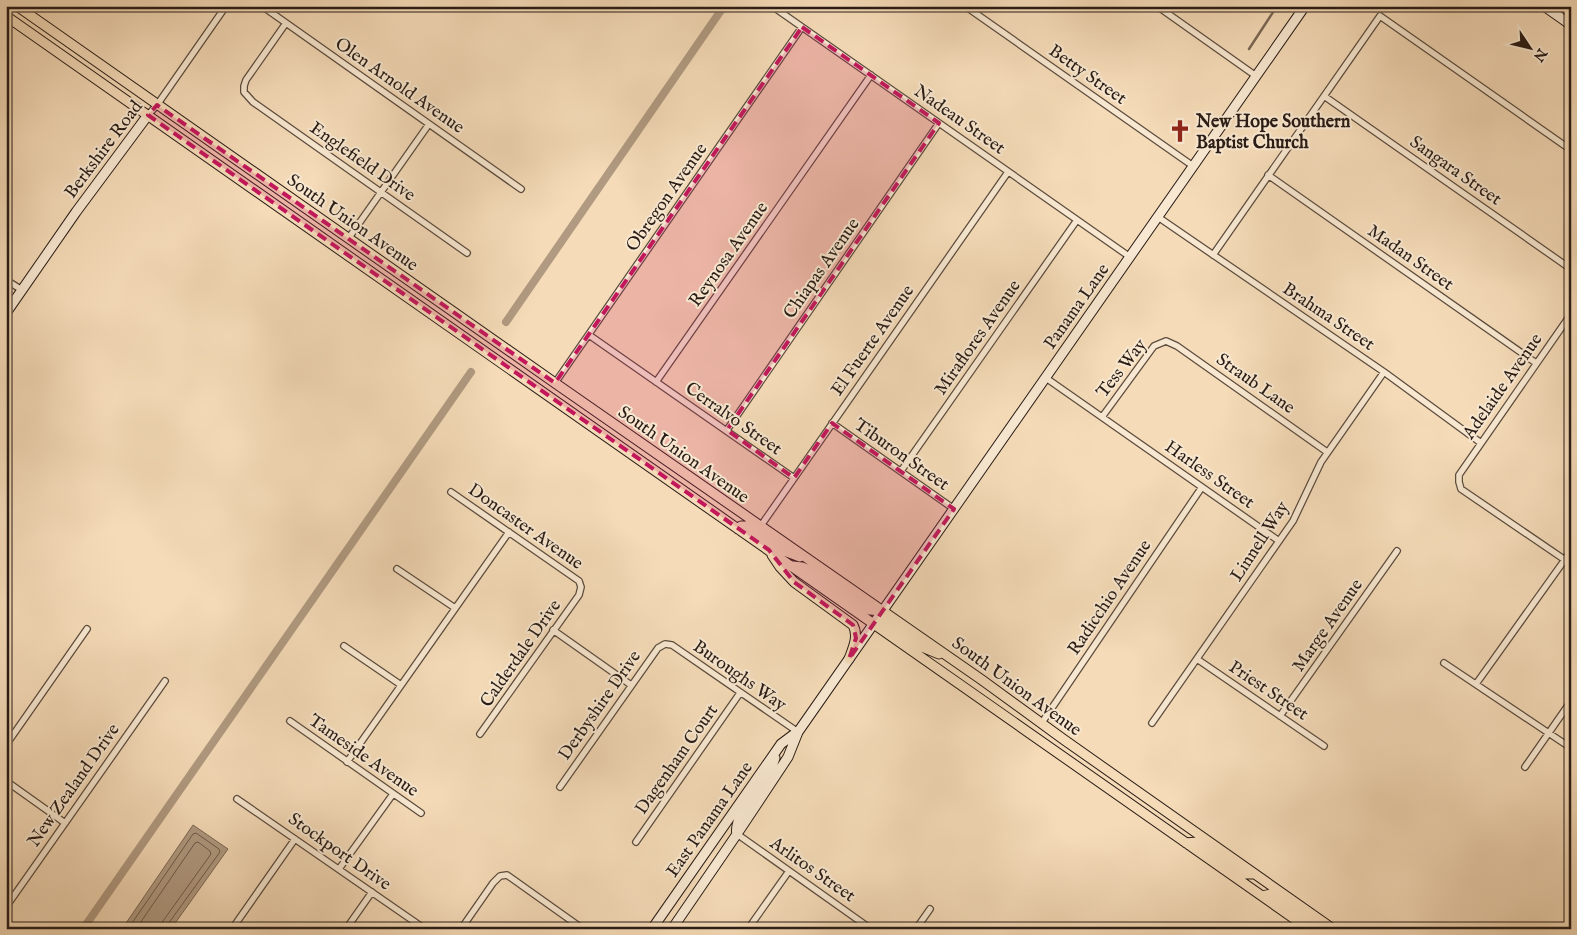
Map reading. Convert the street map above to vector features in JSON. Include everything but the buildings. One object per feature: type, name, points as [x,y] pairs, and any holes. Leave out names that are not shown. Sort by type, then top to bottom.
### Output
[{"type":"main road","name":"South Union Avenue","points":[[17,6],[760,527],[883,611],[1333,929]]},
{"type":"main road","name":"Panama Lane","points":[[874,624],[1305,6]]},
{"type":"main road","points":[[1544,6],[1571,25]]},
{"type":"main road","name":"South Union Avenue","points":[[6,16],[1309,929]]},
{"type":"main road","name":"Berkshire Road","points":[[6,313],[76,212],[148,116]]},
{"type":"main road","points":[[738,529],[741,526],[747,526],[785,552],[807,558]]},
{"type":"main road","points":[[769,550],[780,567],[794,582],[853,625],[856,638],[849,659]]},
{"type":"main road","points":[[790,566],[809,570],[865,608],[883,611]]},
{"type":"main road","points":[[874,624],[882,621],[922,647],[950,658]]},
{"type":"main road","name":"East Panama Lane","points":[[672,929],[788,757],[798,732],[874,624]]},
{"type":"main road","name":"East Panama Lane","points":[[652,929],[778,748],[798,732]]},
{"type":"main road","points":[[737,834],[738,821],[770,770],[778,748]]},
{"type":"main road","points":[[1186,842],[1196,842],[1242,874],[1255,874]]},
{"type":"main road","points":[[1262,896],[1271,894],[1311,922],[1321,921]]},
{"type":"street","name":"Berkshire Road","points":[[148,116],[158,105],[226,6]]},
{"type":"street","name":"Olen Arnold Avenue","points":[[262,6],[521,188]]},
{"type":"street","name":"Nadeau Street","points":[[772,6],[1130,257]]},
{"type":"street","name":"Betty Street","points":[[965,6],[1193,166]]},
{"type":"street","points":[[1157,6],[1256,76]]},
{"type":"street","points":[[1212,255],[1380,16],[1571,150]]},
{"type":"street","name":"Englefield Drive","points":[[286,23],[246,80],[244,92],[253,102],[467,253]]},
{"type":"street","name":"Obregon Avenue","points":[[555,383],[802,28]]},
{"type":"street","name":"Reynosa Avenue","points":[[656,382],[871,76]]},
{"type":"street","name":"Sangara Street","points":[[1324,96],[1571,269]]},
{"type":"street","points":[[348,239],[429,124]]},
{"type":"street","name":"Chiapas Avenue","points":[[727,430],[939,124]]},
{"type":"street","name":"El Fuerte Avenue","points":[[760,527],[1008,172]]},
{"type":"street","name":"Madan Street","points":[[1268,176],[1536,363]]},
{"type":"street","name":"Brahma Street","points":[[1158,217],[1384,372],[1481,443]]},
{"type":"street","name":"Miraflores Avenue","points":[[901,472],[1077,220]]},
{"type":"street","points":[[6,280],[22,290]]},
{"type":"street","name":"Adelaide Avenue","points":[[1564,560],[1461,489],[1459,475],[1571,314]]},
{"type":"street","points":[[589,335],[656,382]]},
{"type":"street","name":"Tess Way","points":[[1102,417],[1154,346],[1166,341]]},
{"type":"street","name":"Straub Lane","points":[[1166,341],[1177,346],[1327,452]]},
{"type":"street","name":"Linnell Way","points":[[1152,723],[1293,521],[1320,462],[1384,372]]},
{"type":"street","name":"Tess Way","points":[[1046,378],[1123,432]]},
{"type":"street","name":"Cerralvo Street","points":[[656,382],[794,478]]},
{"type":"street","name":"Tiburon Street","points":[[832,423],[954,509]]},
{"type":"street","name":"Harless Street","points":[[1123,432],[1279,541]]},
{"type":"street","name":"Radicchio Avenue","points":[[1041,724],[1202,487]]},
{"type":"street","name":"Doncaster Avenue","points":[[451,492],[579,581],[581,587]]},
{"type":"street","points":[[347,762],[509,532]]},
{"type":"street","points":[[1476,684],[1571,551]]},
{"type":"street","name":"Marge Avenue","points":[[1280,716],[1398,552]]},
{"type":"street","points":[[1564,560],[1571,564]]},
{"type":"street","points":[[397,569],[455,608]]},
{"type":"street","name":"Calderdale Drive","points":[[480,734],[579,595],[581,587]]},
{"type":"street","points":[[6,745],[87,629]]},
{"type":"street","points":[[553,630],[631,685]]},
{"type":"street","name":"Derbyshire Drive","points":[[560,787],[658,648],[665,644]]},
{"type":"street","name":"Buroughs Way","points":[[665,644],[672,645],[740,694],[798,732]]},
{"type":"street","points":[[344,646],[401,685]]},
{"type":"street","name":"Priest Street","points":[[1197,659],[1324,746]]},
{"type":"street","points":[[1444,663],[1571,748]]},
{"type":"street","name":"New Zealand Drive","points":[[6,907],[165,681]]},
{"type":"street","name":"Dagenham Court","points":[[636,842],[740,694]]},
{"type":"street","points":[[1525,766],[1571,700]]},
{"type":"street","name":"Tameside Avenue","points":[[290,722],[421,813]]},
{"type":"street","points":[[6,781],[65,823]]},
{"type":"street","points":[[339,869],[393,794]]},
{"type":"street","name":"Stockport Drive","points":[[237,799],[425,929]]},
{"type":"street","name":"Arlitos Street","points":[[737,834],[868,928]]},
{"type":"street","points":[[232,929],[295,839]]},
{"type":"street","points":[[748,929],[789,871]]},
{"type":"street","points":[[461,929],[500,876],[507,876],[575,926],[584,929]]},
{"type":"street","points":[[346,929],[372,892]]},
{"type":"street","points":[[916,929],[930,909]]},
{"type":"highlighted area","points":[[802,27],[939,123],[727,430],[794,478],[832,423],[954,509],[849,659],[856,638],[853,625],[794,582],[769,550],[148,115],[157,105],[555,383]]},
{"type":"water","points":[[193,825],[228,849],[171,929],[122,929]]},
{"type":"waterway","points":[[506,322],[724,6]]},
{"type":"waterway","points":[[1249,49],[1277,6]]},
{"type":"waterway","points":[[83,929],[471,372]]},
{"type":"place","name":"New Hope Southern Baptist Church","points":[[1180,131]]}]
